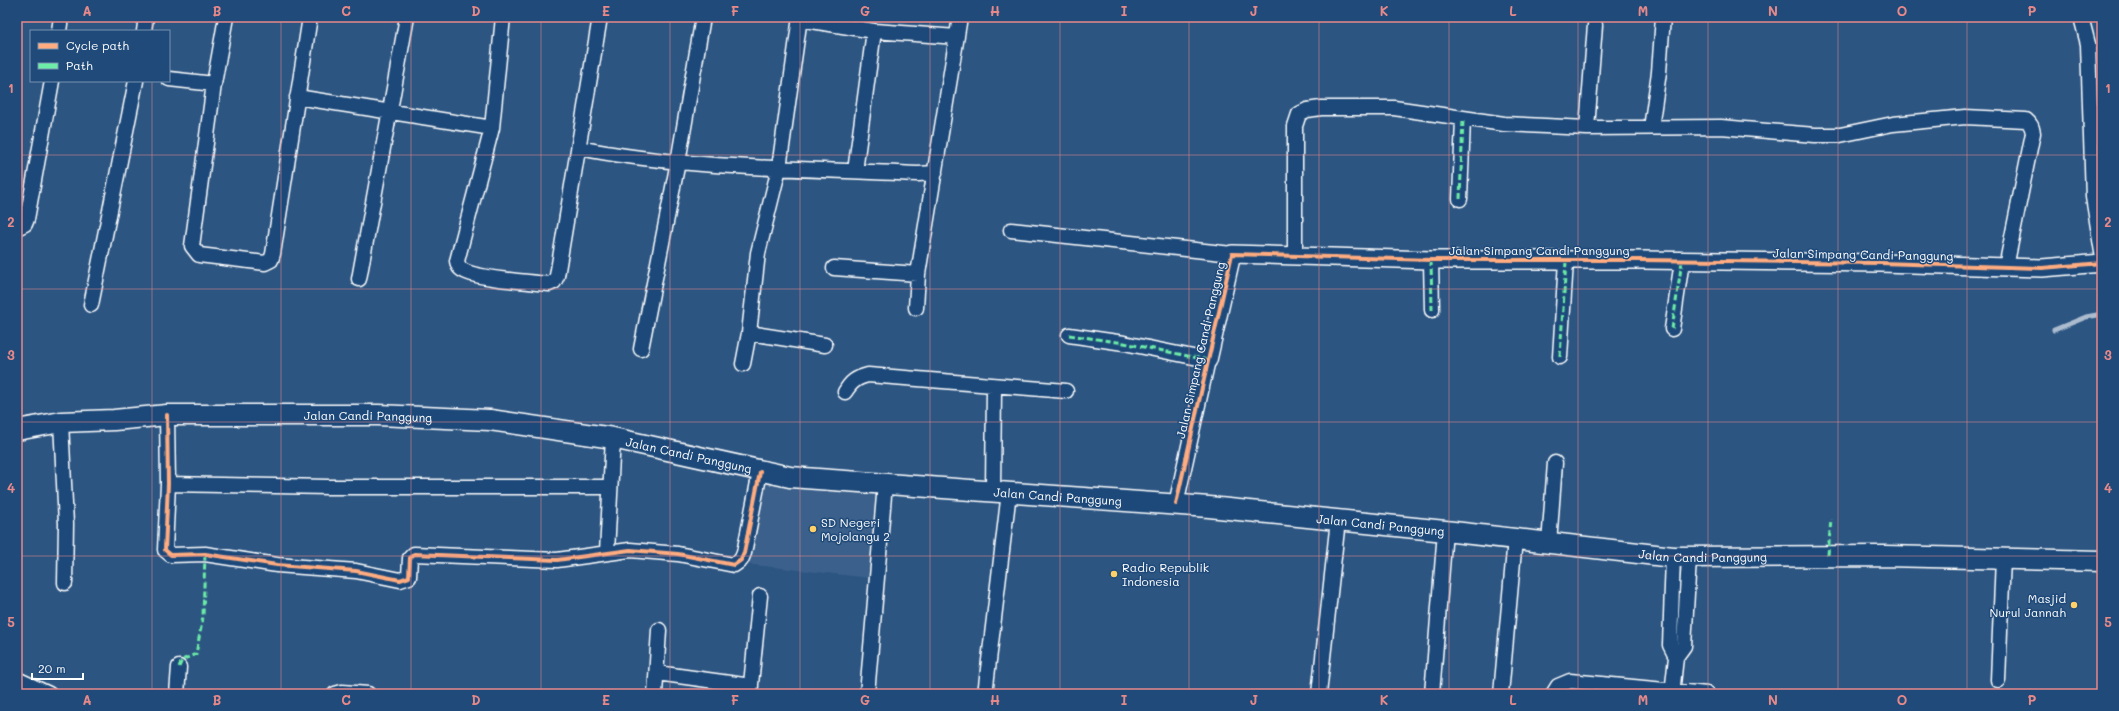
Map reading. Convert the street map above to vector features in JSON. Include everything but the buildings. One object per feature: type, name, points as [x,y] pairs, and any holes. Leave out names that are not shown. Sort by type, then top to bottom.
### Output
[{"type":"main road","name":"Jalan Candi Panggung","points":[[17,430],[61,422],[114,420],[167,415],[378,415],[490,420],[613,438],[760,472],[790,477],[1176,504],[1515,538],[1549,544],[1681,558],[1835,555],[2102,561]]},
{"type":"street","points":[[59,30],[61,17]]},
{"type":"street","points":[[144,30],[146,17]]},
{"type":"street","points":[[226,17],[214,84],[192,240],[193,249],[200,255],[260,263],[271,260],[310,17]]},
{"type":"street","points":[[359,279],[407,17]]},
{"type":"street","points":[[503,17],[492,128],[457,256],[458,266],[460,269],[485,276],[549,284],[557,279],[600,17]]},
{"type":"street","points":[[641,349],[678,162],[703,17]]},
{"type":"street","points":[[916,308],[918,274],[960,17]]},
{"type":"street","points":[[1651,128],[1659,72],[1663,17]]},
{"type":"street","points":[[2081,17],[2088,44],[2094,197],[2102,252]]},
{"type":"street","points":[[743,364],[750,333],[758,253],[779,168],[800,18],[874,31],[957,37]]},
{"type":"street","points":[[1587,128],[1595,25]]},
{"type":"street","points":[[855,171],[874,31]]},
{"type":"street","points":[[170,79],[214,84]]},
{"type":"street","points":[[17,228],[25,224],[27,219],[52,82]]},
{"type":"street","points":[[91,305],[136,82]]},
{"type":"street","points":[[297,98],[390,111],[492,128]]},
{"type":"street","points":[[1295,255],[1296,126],[1300,114],[1307,110],[1321,108],[1394,108],[1504,124],[1587,128],[1722,127],[1797,134],[1840,135],[1893,124],[1965,117],[2026,120],[2030,123],[2033,133],[2006,267]]},
{"type":"street","points":[[1460,199],[1463,119]]},
{"type":"street","points":[[579,148],[618,156],[678,162],[918,174],[935,173]]},
{"type":"street","points":[[1012,230],[1232,254]]},
{"type":"street","name":"Jalan Simpang Candi Panggung","points":[[1176,504],[1232,254],[1431,260],[1682,261],[2042,268],[2102,263]]},
{"type":"street","points":[[1431,260],[1432,310]]},
{"type":"street","points":[[1560,356],[1566,261]]},
{"type":"street","points":[[1672,329],[1682,261]]},
{"type":"street","points":[[834,268],[918,274]]},
{"type":"street","points":[[750,333],[825,345]]},
{"type":"street","points":[[1069,335],[1124,343],[1208,360]]},
{"type":"street","points":[[845,392],[851,383],[857,378],[868,375],[1066,391]]},
{"type":"street","points":[[985,694],[1001,491],[994,386]]},
{"type":"street","points":[[167,415],[168,484],[165,550],[171,555],[205,554],[277,565],[356,571],[400,580],[408,577],[410,558],[414,554],[557,560],[630,550],[678,554],[734,565],[741,560],[744,554],[760,472]]},
{"type":"street","points":[[61,422],[66,524],[65,583]]},
{"type":"street","points":[[607,552],[609,487],[613,438]]},
{"type":"street","points":[[1549,544],[1555,463]]},
{"type":"street","points":[[168,484],[328,487],[609,487]]},
{"type":"street","points":[[867,694],[886,484]]},
{"type":"street","points":[[1319,694],[1338,520]]},
{"type":"street","points":[[1432,694],[1445,531]]},
{"type":"street","points":[[1501,694],[1515,538]]},
{"type":"street","points":[[1672,692],[1676,657],[1684,646],[1681,558]]},
{"type":"street","points":[[1998,680],[2003,558]]},
{"type":"street","points":[[657,673],[750,690],[760,596]]},
{"type":"street","points":[[654,694],[657,673],[659,630]]},
{"type":"street","points":[[177,694],[179,667]]},
{"type":"street","points":[[17,680],[49,694]]},
{"type":"street","points":[[1553,694],[1558,686],[1570,681],[1672,692],[1707,694]]},
{"type":"street","points":[[335,694],[342,692],[368,694]]},
{"type":"shaded area","name":"SD Negeri Mojolangu 2","points":[[764,480],[877,494],[870,578],[745,564]]},
{"type":"waterway","points":[[2054,330],[2086,317],[2102,314]]},
{"type":"marked path","points":[[1460,199],[1463,119]]},
{"type":"marked path","points":[[1431,260],[1432,310]]},
{"type":"marked path","points":[[1560,357],[1566,261]]},
{"type":"marked path","points":[[1672,329],[1682,261]]},
{"type":"marked path","points":[[1069,335],[1124,343],[1208,360]]},
{"type":"marked path","points":[[1828,555],[1831,519]]},
{"type":"marked path","points":[[179,667],[182,660],[196,654],[203,617],[205,554]]},
{"type":"cycle path","points":[[1176,504],[1232,254],[1431,260],[1640,260],[1881,263],[2042,268],[2102,263]]},
{"type":"cycle path","points":[[167,415],[168,484],[165,550],[171,555],[205,554],[277,565],[356,571],[400,580],[409,577],[410,558],[414,554],[557,560],[630,550],[678,554],[734,565],[741,560],[744,553],[760,472]]},
{"type":"place","name":"SD Negeri Mojolangu 2","points":[[813,529]]},
{"type":"place","name":"Radio Republik Indonesia","points":[[1114,574]]},
{"type":"place","name":"Masjid Nurul Jannah","points":[[2074,605]]}]
